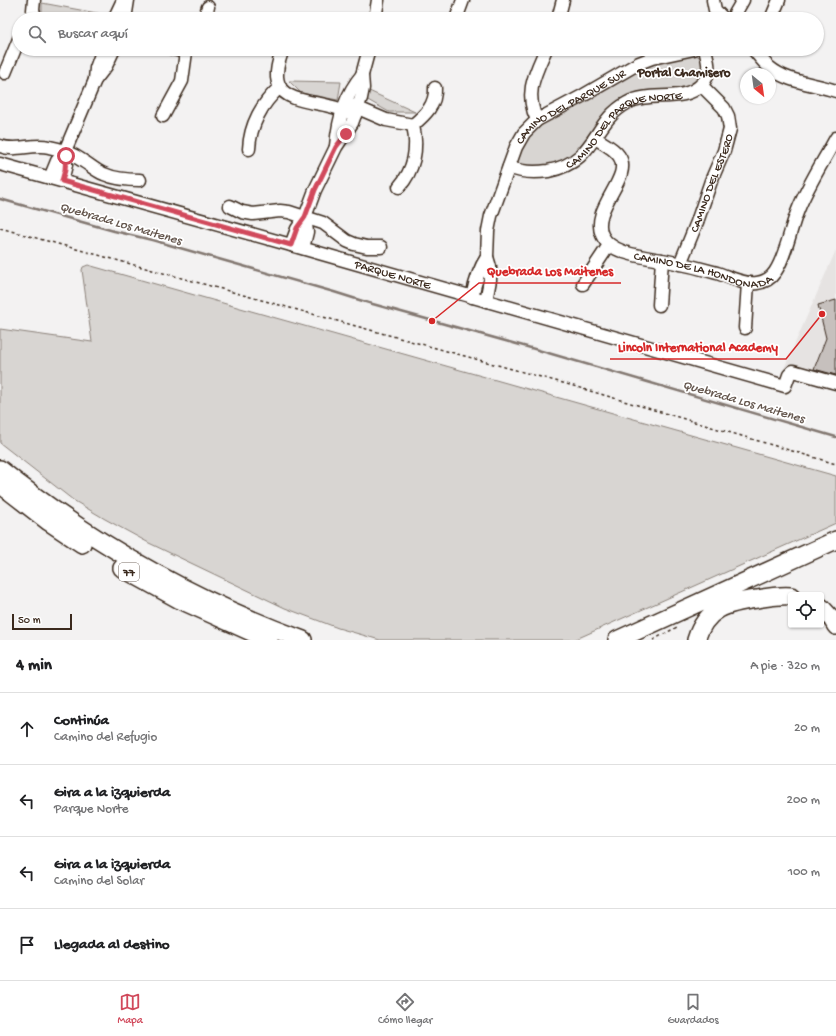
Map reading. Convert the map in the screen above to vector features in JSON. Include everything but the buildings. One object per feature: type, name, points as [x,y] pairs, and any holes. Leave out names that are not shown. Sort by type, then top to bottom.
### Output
[{"type":"highway","name":"77","points":[[0,469],[78,527],[136,563],[243,616],[303,640]]},
{"type":"highway","name":"77","points":[[0,484],[49,522],[118,566],[180,600],[269,640]]},
{"type":"highway","points":[[617,640],[836,540]]},
{"type":"highway","points":[[696,640],[702,625],[713,612],[720,607],[739,601],[788,596]]},
{"type":"highway","points":[[824,610],[836,626]]},
{"type":"street","points":[[34,0],[34,12]]},
{"type":"street","points":[[117,12],[123,0]]},
{"type":"street","points":[[126,12],[128,0]]},
{"type":"street","points":[[376,12],[378,0]]},
{"type":"street","points":[[459,12],[463,0]]},
{"type":"street","points":[[560,12],[563,0]]},
{"type":"street","points":[[713,0],[715,10],[717,12]]},
{"type":"street","points":[[732,12],[733,0]]},
{"type":"street","points":[[735,12],[743,0]]},
{"type":"street","points":[[774,12],[779,0]]},
{"type":"street","points":[[206,12],[208,7]]},
{"type":"street","points":[[4,73],[12,55]]},
{"type":"street","points":[[56,180],[66,165],[65,151],[95,80],[100,56]]},
{"type":"street","points":[[95,80],[106,66],[111,56]]},
{"type":"street","points":[[163,116],[182,82],[186,56]]},
{"type":"street","points":[[281,56],[277,71],[277,80],[280,87],[289,95],[300,100],[345,106],[386,120],[413,125],[424,116],[431,107],[435,96],[435,88]]},
{"type":"street","points":[[291,245],[297,228],[305,217],[315,190],[336,147],[349,128],[356,111],[362,93],[362,75],[367,56]]},
{"type":"street","points":[[537,120],[532,110],[530,93],[543,56]]},
{"type":"street","name":"CAMINO DEL PARQUE SUR","points":[[486,301],[490,274],[487,257],[490,216],[521,137],[537,120],[639,63],[661,56]]},
{"type":"street","name":"CAMINO DEL PARQUE NORTE","points":[[509,167],[518,171],[543,172],[559,168],[578,158],[596,138],[609,117],[628,102],[647,96],[678,95],[688,92],[701,85],[707,78],[709,71],[706,56]]},
{"type":"street","points":[[759,56],[769,67],[786,78],[836,91]]},
{"type":"street","points":[[336,147],[338,127],[345,106],[352,90],[362,75]]},
{"type":"street","name":"CAMINO DEL ESTERO","points":[[680,264],[729,135],[729,122],[724,108],[701,85]]},
{"type":"street","points":[[249,149],[250,137],[258,114],[268,98],[280,87]]},
{"type":"street","points":[[399,187],[409,174],[413,161],[415,140],[413,125]]},
{"type":"street","points":[[583,284],[610,245],[601,234],[600,218],[622,168],[619,155],[596,138]]},
{"type":"street","name":"CAMINO DE LA HONDONADA","points":[[610,245],[622,252],[710,271],[748,283],[756,284],[764,282],[774,272],[781,258],[799,208],[810,184],[836,138]]},
{"type":"street","points":[[0,146],[12,148],[47,146],[65,151],[104,174],[116,178],[140,180]]},
{"type":"street","name":"PARQUE NORTE","points":[[0,164],[303,248],[785,386],[789,375],[793,371],[836,383]]},
{"type":"street","points":[[230,206],[236,210],[259,214],[286,211],[327,225],[347,241],[354,244],[367,247],[381,247]]},
{"type":"street","points":[[303,248],[308,232],[305,217]]},
{"type":"street","points":[[472,297],[477,277],[487,257]]},
{"type":"street","points":[[659,305],[662,260]]},
{"type":"street","points":[[745,328],[748,283]]},
{"type":"path","points":[[0,228],[563,383],[836,464]]},
{"type":"shaded area","points":[[42,3],[91,12],[42,12]]},
{"type":"shaded area","points":[[698,56],[701,58],[703,64],[702,75],[700,79],[692,85],[676,91],[642,93],[571,158],[540,168],[519,166],[516,160],[517,156],[530,136],[540,125],[641,68],[665,60]]},
{"type":"shaded area","points":[[289,81],[341,82],[338,100],[301,93]]},
{"type":"shaded area","points":[[367,90],[415,112],[389,112],[366,99]]},
{"type":"shaded area","points":[[836,250],[836,388],[782,373]]},
{"type":"shaded area","points":[[88,265],[836,476],[836,523],[574,640],[380,640],[338,628],[285,608],[149,543],[105,519],[73,500],[0,443],[0,329],[92,342],[82,270],[83,267]]},
{"type":"waterway","name":"Quebrada Los Maitenes","points":[[0,199],[114,231],[152,240],[836,437]]},
{"type":"place","name":"Lincoln International Academy","points":[[822,314]]},
{"type":"place","name":"Quebrada Los Maitenes","points":[[432,321]]},
{"type":"district","name":"Portal Chamisero","points":[[684,71]]},
{"type":"route","points":[[66,156],[65,170],[62,181],[291,245],[297,228],[305,217],[315,190],[336,147],[346,134]]}]
